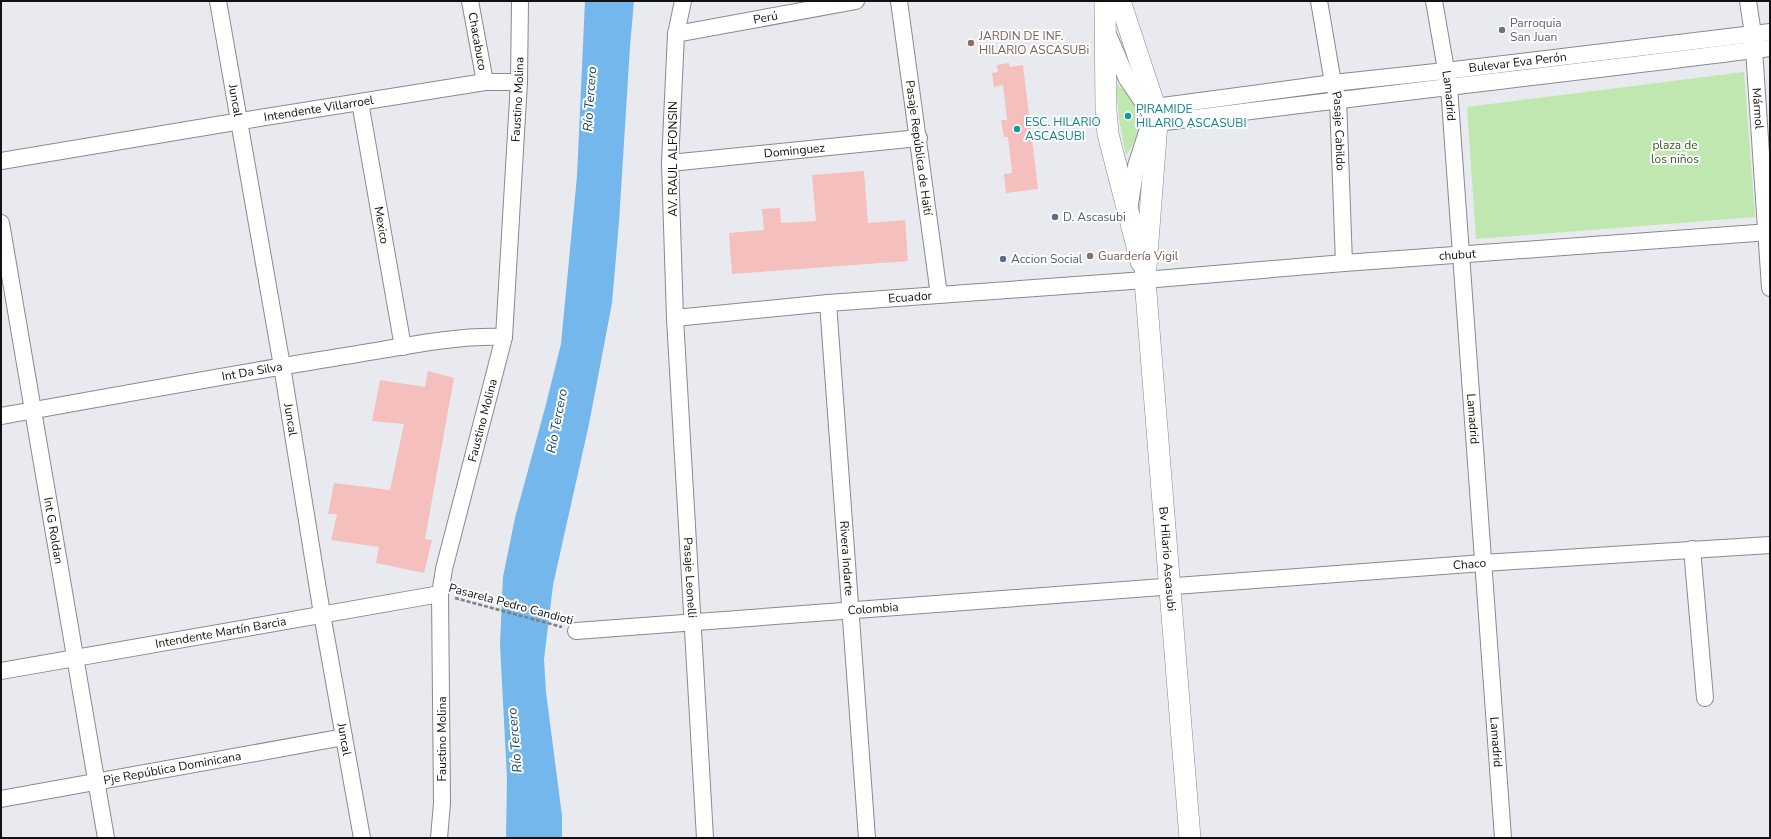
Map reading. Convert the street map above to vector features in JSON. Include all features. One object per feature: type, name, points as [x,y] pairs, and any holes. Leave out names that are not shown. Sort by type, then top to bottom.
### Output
[{"type":"main road","points":[[1105,1],[1108,134],[1145,280]]},
{"type":"main road","points":[[1120,1],[1155,115],[1145,280]]},
{"type":"main road","name":"Bv Hilario Ascasubi","points":[[1145,280],[1190,838]]},
{"type":"street","name":"Juncal","points":[[218,1],[241,121],[322,614],[362,838]]},
{"type":"street","name":"Chacabuco","points":[[470,1],[484,82]]},
{"type":"street","name":"Faustino Molina","points":[[439,838],[442,803],[440,594],[444,569],[504,337],[519,82],[520,1]]},
{"type":"street","name":"AV. RAUL ALFONSIN","points":[[675,318],[670,163],[676,34],[683,1]]},
{"type":"street","name":"Perú","points":[[676,34],[856,1]]},
{"type":"street","name":"Pasaje República de Haití","points":[[899,1],[919,138],[939,295]]},
{"type":"street","name":"Pasaje Cabildo","points":[[1319,1],[1333,83],[1338,99],[1344,263]]},
{"type":"street","name":"Lamadrid","points":[[1434,1],[1449,87],[1462,254],[1482,563],[1503,838]]},
{"type":"street","name":"Mármol","points":[[1748,1],[1754,42],[1768,233],[1770,288]]},
{"type":"street","points":[[1105,27],[1127,79],[1155,115],[1136,166],[1129,215]]},
{"type":"street","name":"Bulevar Eva Perón","points":[[1155,115],[1338,99],[1449,87],[1754,42],[1770,32]]},
{"type":"street","name":"Bulevar Eva Perón","points":[[1155,115],[1333,83],[1754,42],[1770,48]]},
{"type":"street","name":"Intendente Villarroel","points":[[1,161],[484,82],[519,82]]},
{"type":"street","name":"Mexico","points":[[360,102],[403,347]]},
{"type":"street","name":"Dominguez","points":[[670,163],[919,138]]},
{"type":"street","name":"Int G Roldan","points":[[1,223],[34,410],[74,660],[106,838]]},
{"type":"street","name":"chubut","points":[[1145,280],[1462,254],[1768,233]]},
{"type":"street","name":"Ecuador","points":[[675,318],[828,303],[1145,280]]},
{"type":"street","name":"Rivera Indarte","points":[[828,303],[867,838]]},
{"type":"street","name":"Pasaje Leonelli","points":[[675,318],[706,838]]},
{"type":"street","name":"Int Da Silva","points":[[1,416],[282,366],[479,336],[504,337]]},
{"type":"street","name":"Chaco","points":[[1170,588],[1482,563],[1770,544]]},
{"type":"street","points":[[1692,549],[1705,698]]},
{"type":"street","name":"Colombia","points":[[576,631],[1170,588]]},
{"type":"street","name":"Intendente Martín Barcia","points":[[1,672],[440,594]]},
{"type":"street","name":"Pje República Dominicana","points":[[1,799],[344,737]]},
{"type":"path","name":"Pasarela Pedro Candioti","points":[[440,594],[576,631]]},
{"type":"green space","name":"plaza de los niños","points":[[1744,72],[1755,217],[1476,239],[1467,107]]},
{"type":"green space","points":[[1116,83],[1134,100],[1137,118],[1138,135],[1126,156],[1119,119]]},
{"type":"water","name":"Río Tercero","points":[[585,1],[634,1],[612,303],[589,424],[553,585],[544,659],[546,692],[562,816],[562,838],[506,838],[507,779],[500,644],[503,577],[515,518],[561,344],[577,176]]},
{"type":"building","name":"ESC. HILARIO ASCASUBI","points":[[1009,63],[1010,67],[1023,65],[1038,189],[1006,193],[1004,174],[1012,173],[1008,137],[1004,137],[1001,120],[1007,120],[1003,85],[994,87],[992,73],[998,72],[997,65]]},
{"type":"building","points":[[864,171],[868,223],[905,220],[908,261],[732,274],[729,233],[764,230],[762,209],[780,208],[781,223],[816,221],[812,175]]},
{"type":"building","points":[[428,371],[454,378],[425,539],[432,540],[424,573],[376,563],[379,547],[331,540],[337,514],[328,514],[334,483],[390,490],[404,424],[372,421],[380,380],[425,387]]},
{"type":"place","name":"Parroquia San Juan","points":[[1502,30]]},
{"type":"place","name":"JARDIN DE INF. HILARIO ASCASUBi","points":[[971,43]]},
{"type":"place","name":"PIRAMIDE HILARIO ASCASUBI","points":[[1128,116]]},
{"type":"place","name":"ESC. HILARIO ASCASUBI","points":[[1017,129]]},
{"type":"place","name":"D. Ascasubi","points":[[1055,217]]},
{"type":"place","name":"Guardería Vigil","points":[[1090,256]]},
{"type":"place","name":"Accion Social","points":[[1003,259]]}]
